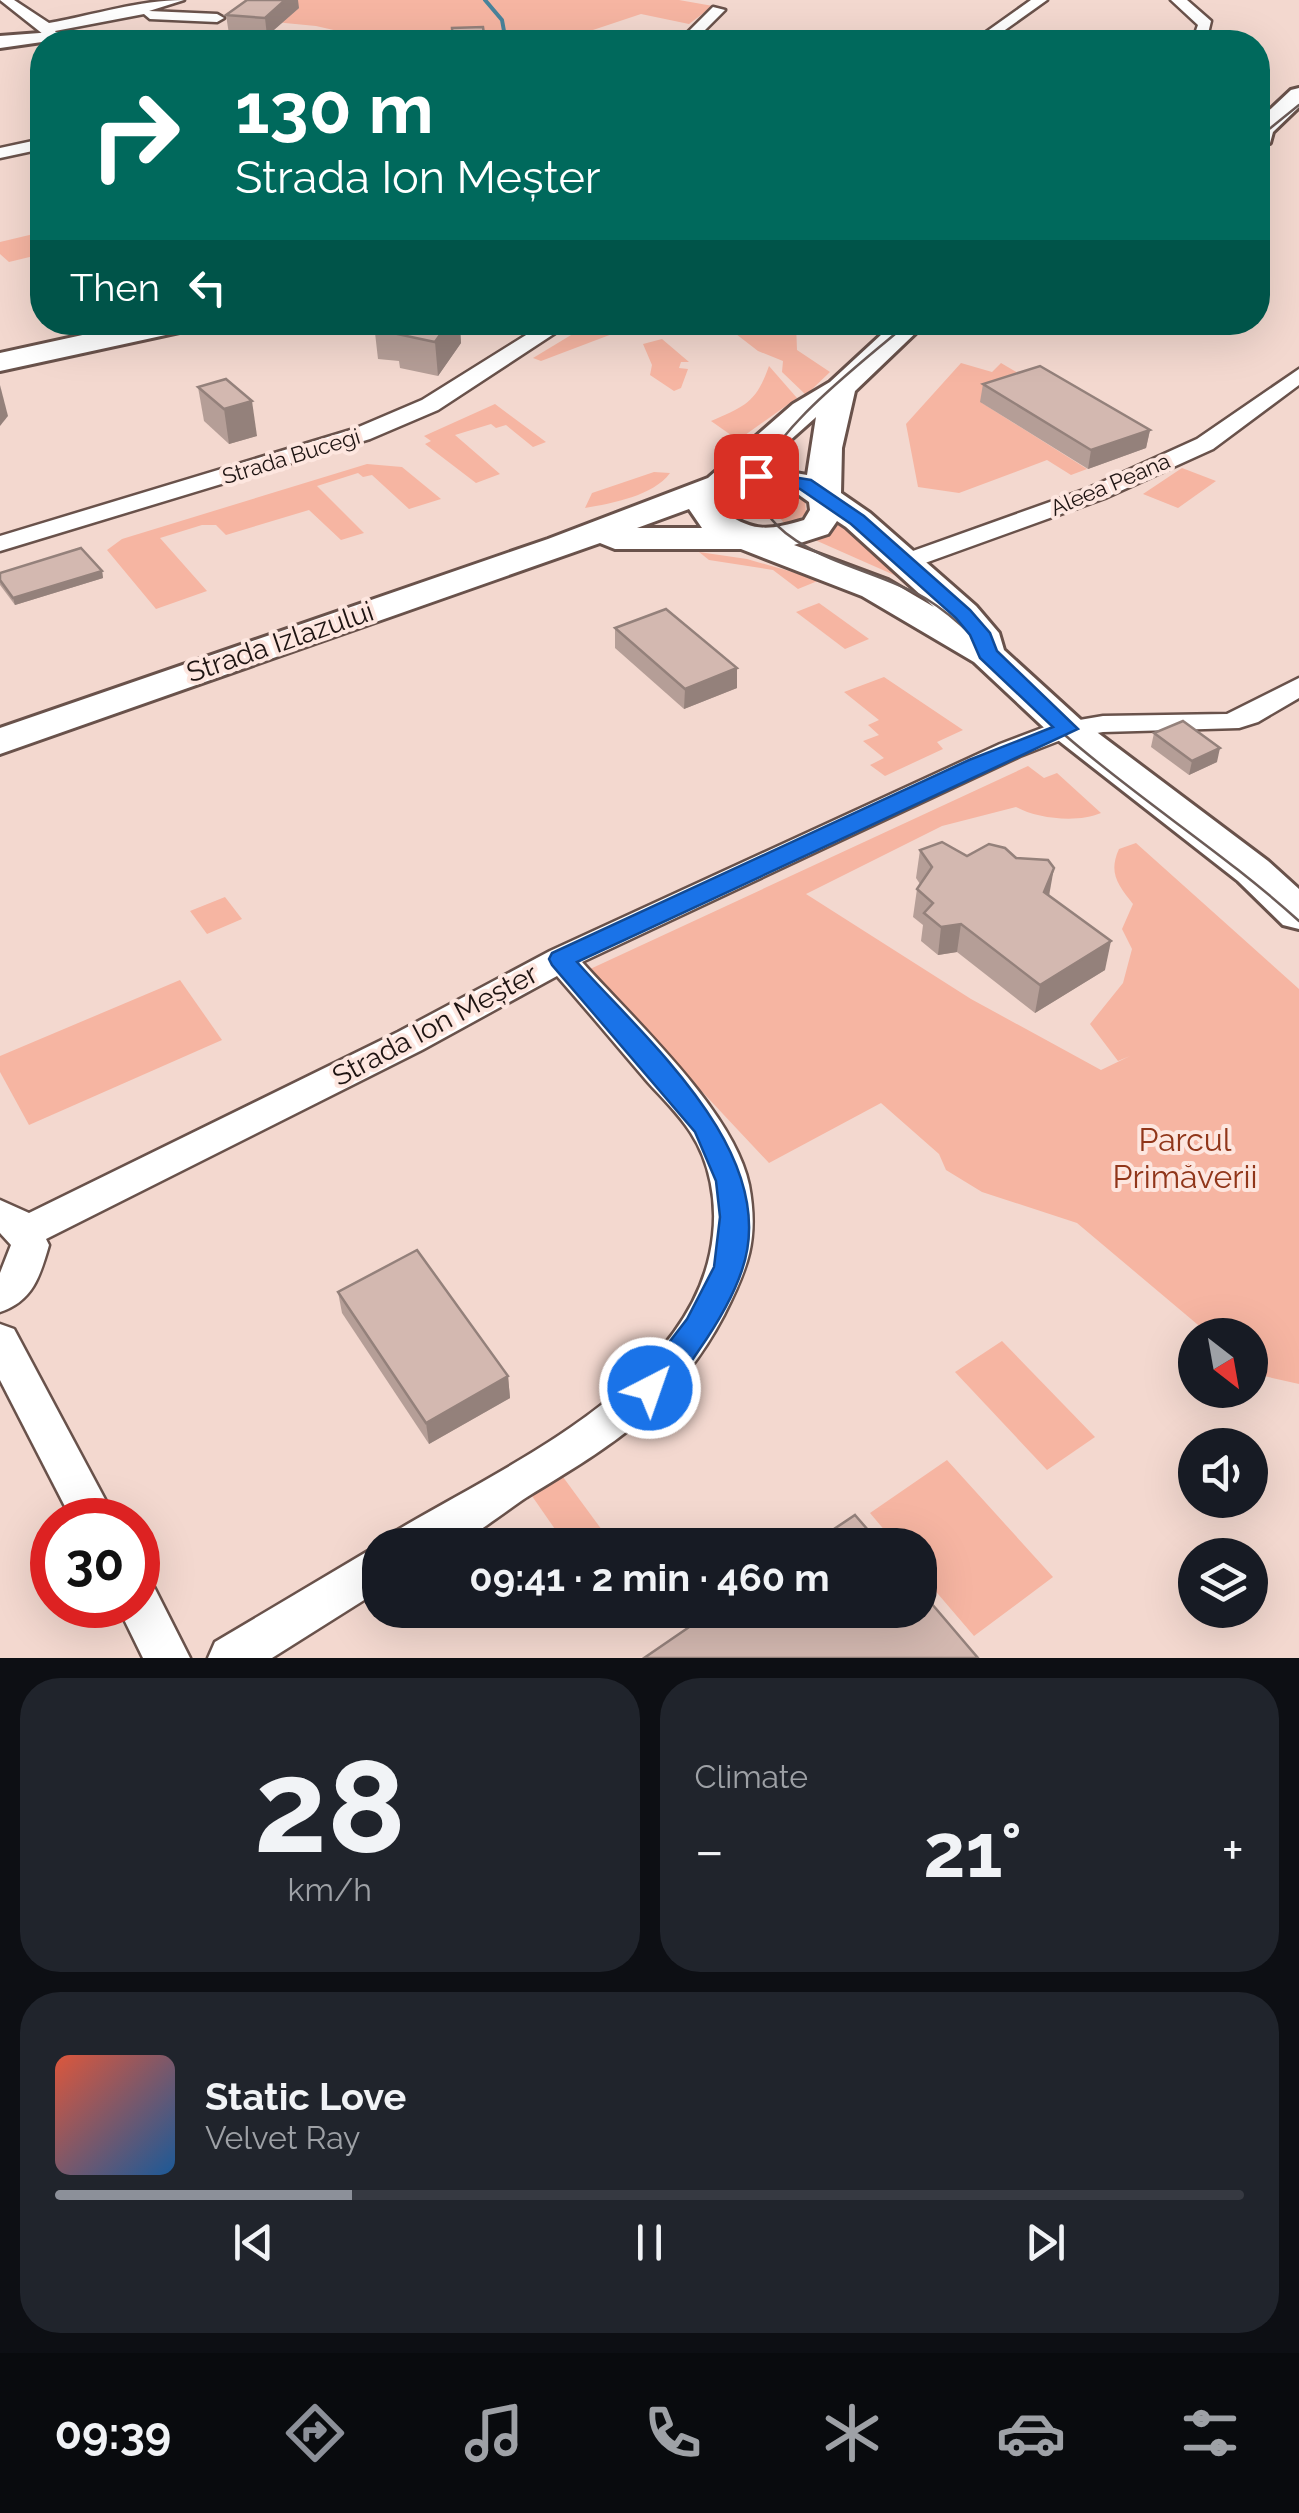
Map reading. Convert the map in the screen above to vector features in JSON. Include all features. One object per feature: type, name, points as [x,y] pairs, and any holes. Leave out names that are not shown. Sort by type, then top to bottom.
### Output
[{"type":"main road","points":[[0,42],[30,37]]},
{"type":"main road","points":[[1270,122],[1299,95]]},
{"type":"main road","points":[[1270,135],[1299,125]]},
{"type":"main road","points":[[0,362],[124,335]]},
{"type":"main road","points":[[899,335],[840,388],[804,411],[718,486],[705,504],[708,517],[722,528],[875,588],[988,654],[1068,729],[1253,871],[1299,914]]},
{"type":"main road","points":[[824,498],[824,441],[840,388]]},
{"type":"main road","points":[[718,486],[745,478],[776,477],[805,484],[858,520],[906,562],[972,624],[988,654]]},
{"type":"main road","name":"Strada Izlazului","points":[[0,742],[560,546],[718,486]]},
{"type":"main road","name":"Strada Izlazului","points":[[560,546],[622,538],[779,538],[808,531],[826,516],[824,498]]},
{"type":"street","points":[[60,30],[178,0]]},
{"type":"street","points":[[996,30],[1040,0]]},
{"type":"street","points":[[1178,0],[1206,24],[1204,30]]},
{"type":"street","points":[[3,1],[46,30]]},
{"type":"street","points":[[697,30],[718,10]]},
{"type":"street","points":[[105,17],[217,18]]},
{"type":"street","points":[[0,153],[30,147]]},
{"type":"street","name":"Strada Bucegi","points":[[0,544],[362,434],[456,391],[542,335]]},
{"type":"street","name":"Aleea Peana","points":[[906,562],[1097,494],[1205,444],[1299,375]]},
{"type":"street","name":"Strada Ion Meșter","points":[[13,1223],[410,1041],[561,959],[1010,750],[1068,729],[1103,724],[1229,722],[1248,716],[1299,686]]},
{"type":"street","points":[[440,1528],[583,1441],[629,1408],[670,1368],[729,1268],[734,1217],[730,1181],[714,1140],[561,959]]},
{"type":"street","points":[[0,1296],[26,1268],[30,1245],[13,1223]]},
{"type":"street","points":[[0,1341],[82,1498]]},
{"type":"street","points":[[231,1658],[362,1576]]},
{"type":"street","points":[[151,1628],[167,1658]]},
{"type":"green space","points":[[287,0],[679,0],[713,6],[689,24],[641,14],[593,30],[334,30],[234,18],[226,13]]},
{"type":"green space","points":[[30,235],[30,257],[9,262],[0,254],[0,242]]},
{"type":"green space","points":[[571,335],[610,335],[541,361],[533,358]]},
{"type":"green space","points":[[737,335],[796,335],[797,350],[830,372],[806,395],[782,372],[783,361],[758,351]]},
{"type":"green space","points":[[662,339],[689,362],[681,362],[679,368],[688,369],[681,388],[674,391],[650,375],[652,365],[643,344]]},
{"type":"green space","points":[[961,363],[992,372],[1001,363],[1037,384],[982,403],[1087,469],[1071,475],[1047,460],[959,493],[918,487],[906,424]]},
{"type":"green space","points":[[769,366],[797,398],[738,440],[711,421],[748,402]]},
{"type":"green space","points":[[495,404],[546,442],[533,447],[506,425],[496,428],[491,424],[455,435],[500,474],[476,483],[425,444],[431,441],[424,436]]},
{"type":"green space","points":[[367,464],[402,467],[441,499],[409,509],[372,475],[363,477],[358,473],[317,486],[364,533],[341,540],[309,510],[226,535],[216,525],[202,525],[160,538],[207,591],[156,609],[107,550],[122,539]]},
{"type":"green space","points":[[1182,468],[1216,481],[1178,508],[1143,494]]},
{"type":"green space","points":[[654,472],[670,473],[643,493],[585,508],[592,493]]},
{"type":"green space","points":[[767,486],[795,492],[805,499],[806,514],[787,526],[773,511]]},
{"type":"green space","points":[[846,519],[919,586],[815,540]]},
{"type":"green space","points":[[699,552],[747,559],[820,580],[798,589],[773,570],[709,560]]},
{"type":"green space","points":[[819,603],[869,639],[845,649],[796,612]]},
{"type":"green space","points":[[884,677],[963,730],[937,742],[943,749],[885,776],[870,765],[884,758],[863,741],[879,735],[868,725],[879,720],[844,692]]},
{"type":"green space","name":"Parcul Primăverii","points":[[1028,766],[1044,778],[1057,773],[1101,813],[1058,818],[1016,807],[942,826],[806,894],[971,999],[1101,1070],[1130,1056],[1118,1061],[1090,1024],[1123,983],[1132,949],[1122,929],[1133,904],[1116,878],[1114,865],[1119,849],[1136,843],[1299,989],[1299,1384],[1268,1377],[1268,1318],[1190,1318],[1077,1223],[982,1192],[946,1170],[939,1154],[881,1103],[769,1163],[588,970]]},
{"type":"green space","points":[[225,897],[242,919],[207,934],[190,911]]},
{"type":"green space","points":[[180,980],[222,1040],[29,1125],[0,1072],[0,1056]]},
{"type":"green space","points":[[1002,1341],[1095,1437],[1047,1470],[955,1372]]},
{"type":"green space","points":[[947,1460],[1053,1577],[974,1636],[937,1593],[937,1528],[883,1528],[870,1513]]},
{"type":"green space","points":[[563,1477],[600,1528],[554,1528],[532,1496]]},
{"type":"building","points":[[247,0],[285,0],[265,18],[226,15]]},
{"type":"building","points":[[483,27],[483,30],[452,30]]},
{"type":"building","points":[[402,335],[440,335],[435,342]]},
{"type":"building","points":[[1040,366],[1150,430],[1091,450],[983,384]]},
{"type":"building","points":[[226,379],[252,401],[224,409],[198,387]]},
{"type":"building","points":[[81,548],[102,571],[13,598],[0,580],[0,573]]},
{"type":"building","points":[[666,609],[737,668],[685,689],[615,628]]},
{"type":"building","points":[[1183,721],[1220,748],[1192,761],[1154,733]]},
{"type":"building","points":[[942,842],[967,856],[989,844],[1005,848],[1016,858],[1048,860],[1054,868],[1044,892],[1111,941],[1040,985],[961,924],[941,927],[924,913],[933,903],[917,889],[932,867],[920,850]]},
{"type":"building","points":[[417,1250],[508,1376],[426,1423],[338,1292]]},
{"type":"building","points":[[855,1515],[866,1528],[836,1528]]},
{"type":"building","points":[[937,1610],[978,1658],[644,1658],[688,1628],[937,1628]]},
{"type":"waterway","points":[[485,0],[502,20],[504,30]]},
{"type":"tram line","points":[[1270,128],[1299,105]]},
{"type":"tram line","points":[[894,335],[822,397],[781,440],[754,485],[764,509],[801,544],[903,587],[945,612],[982,645],[1066,736],[1299,921]]},
{"type":"route","points":[[650,1388],[670,1368],[697,1328],[729,1268],[734,1217],[730,1181],[706,1127],[561,959],[1010,750],[1068,729],[988,654],[980,633],[963,614],[858,520],[805,484],[756,476]]}]
